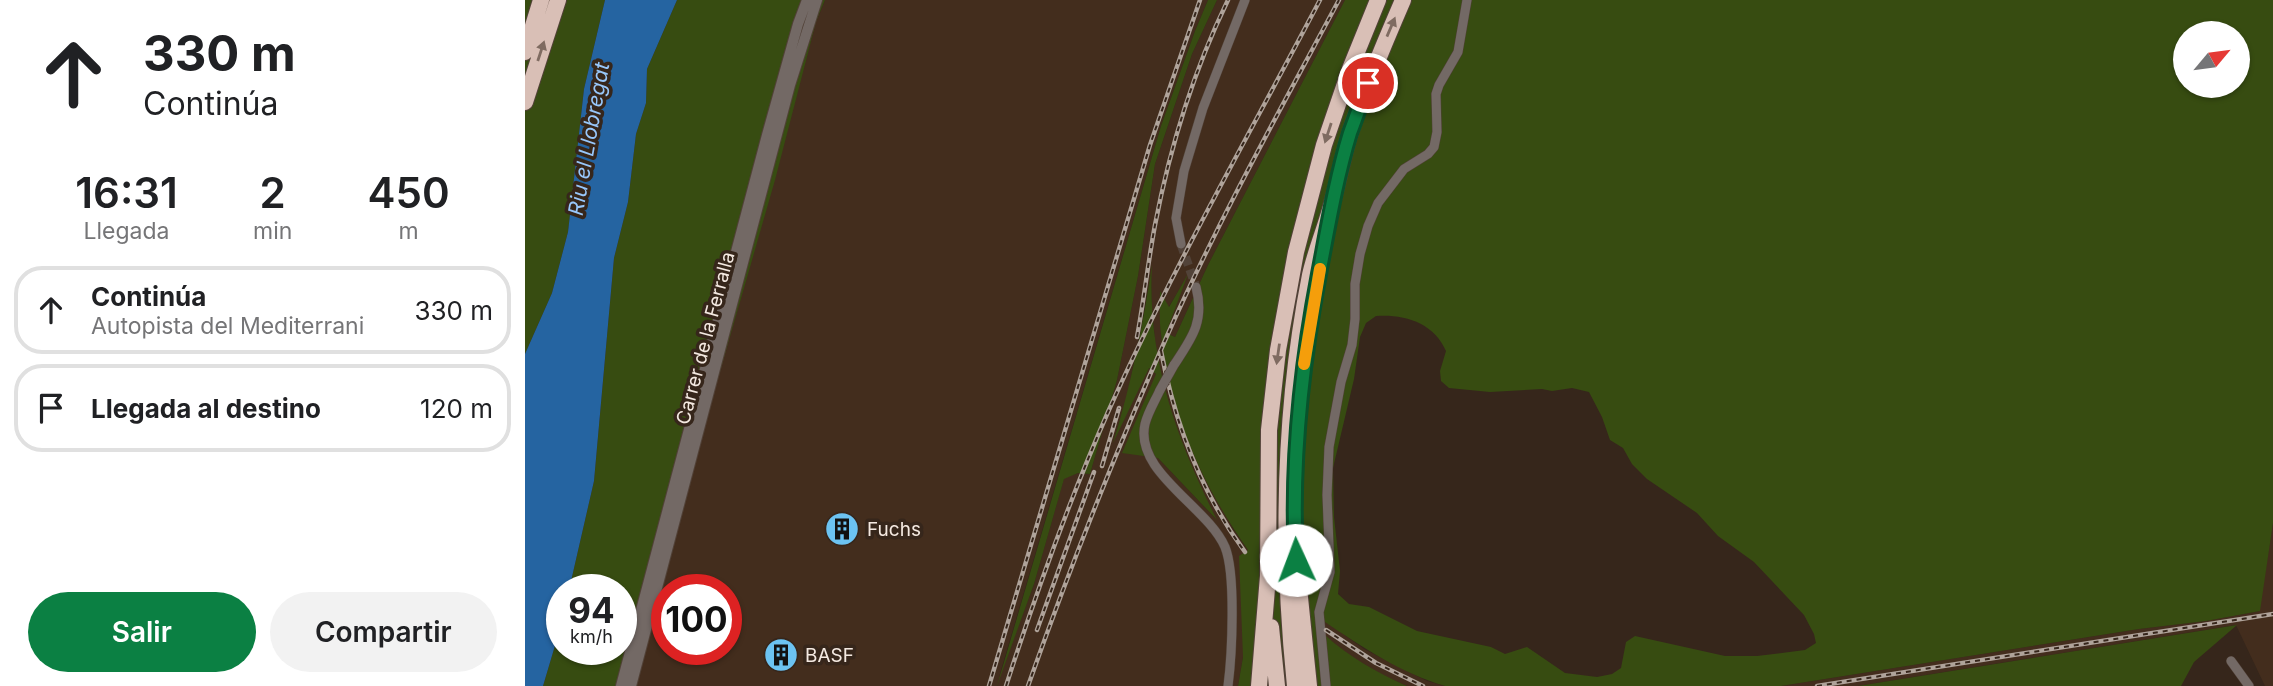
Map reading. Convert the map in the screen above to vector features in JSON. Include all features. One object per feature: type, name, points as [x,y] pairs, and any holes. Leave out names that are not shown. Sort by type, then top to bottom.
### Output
[{"type":"highway","points":[[525,52],[541,0]]},
{"type":"highway","points":[[525,102],[558,0]]},
{"type":"highway","points":[[1259,686],[1268,576],[1269,430],[1289,286],[1324,145],[1378,0]]},
{"type":"highway","points":[[1295,686],[1286,564],[1286,492],[1298,349],[1310,275],[1350,134],[1403,0]]},
{"type":"highway","points":[[1308,686],[1295,542],[1296,447],[1310,324],[1331,208]]},
{"type":"highway","points":[[1268,576],[1277,686]]},
{"type":"street","name":"Carrer de la Ferralla","points":[[621,686],[764,147],[807,0]]},
{"type":"street","name":"Carrer de la Ferralla","points":[[632,686],[790,85],[817,0]]},
{"type":"street","points":[[1181,244],[1176,218],[1184,171],[1203,108],[1245,0]]},
{"type":"street","points":[[1326,686],[1319,612],[1330,572],[1327,495],[1329,447],[1341,382],[1352,345],[1355,284],[1360,254],[1378,203],[1404,169],[1434,147],[1437,132],[1436,94],[1458,52],[1467,0]]},
{"type":"street","points":[[1196,287],[1198,323],[1160,390],[1145,426],[1144,439],[1146,450],[1155,465],[1216,531],[1228,555],[1231,581],[1228,686]]},
{"type":"street","points":[[2231,661],[2249,686]]},
{"type":"shaded area","points":[[825,0],[1208,0],[1161,126],[999,677],[1034,584],[1064,478],[1078,473],[1090,474],[1117,380],[1138,276],[1155,164],[1192,54],[1217,0],[1345,0],[1208,265],[1175,337],[1165,333],[1185,280],[1168,308],[1160,293],[1165,360],[1181,422],[1233,529],[1248,550],[1243,657],[1238,686],[636,686],[651,629],[651,665],[742,665],[742,574],[666,574],[816,22]],"holes":[[[1151,274],[1156,350],[1165,394],[1196,480],[1215,518],[1158,458],[1156,374],[1148,368],[1115,435],[1126,403]]]},
{"type":"shaded area","points":[[2273,523],[2273,686],[2265,686],[2236,625],[1858,686],[1781,686],[2259,611]]},
{"type":"shaded area","points":[[1325,621],[1364,649],[1427,681],[1445,686],[1407,686],[1382,675],[1345,653],[1324,635]]},
{"type":"green space","points":[[525,0],[605,0],[584,89],[568,232],[552,293],[525,354]]},
{"type":"green space","points":[[677,0],[825,0],[816,22],[666,574],[651,574],[651,629],[636,686],[543,686],[549,665],[637,665],[637,574],[573,574],[594,481],[614,258],[628,202],[636,134],[646,103],[647,69]]},
{"type":"green space","points":[[1208,0],[1217,0],[1192,54],[1155,164],[1138,276],[1117,380],[1090,474],[1078,473],[1064,479],[1034,584],[997,686],[1161,126]]},
{"type":"green space","points":[[1345,0],[2273,0],[2273,523],[2260,611],[1781,686],[1445,686],[1397,667],[1325,622],[1325,635],[1334,643],[1363,664],[1407,686],[1238,686],[1243,657],[1239,556],[1248,550],[1217,501],[1180,419],[1165,363],[1160,323],[1160,291],[1169,307],[1188,274],[1166,333],[1175,337],[1208,265]],"holes":[[[1376,316],[1417,322],[1441,341],[1446,351],[1440,371],[1441,381],[1449,388],[1490,392],[1572,388],[1589,392],[1610,440],[1623,448],[1632,464],[1647,479],[1697,513],[1718,536],[1754,562],[1804,615],[1816,643],[1805,650],[1757,656],[1725,656],[1635,636],[1626,642],[1621,668],[1612,674],[1597,677],[1565,673],[1527,647],[1505,654],[1491,647],[1417,631],[1369,607],[1349,604],[1338,594],[1340,571],[1334,517],[1333,468],[1354,379],[1360,337],[1366,323]]]},
{"type":"green space","points":[[1152,265],[1154,333],[1167,397],[1189,459],[1217,520],[1158,458],[1122,453],[1156,374],[1149,368],[1113,443],[1136,355]]},
{"type":"green space","points":[[2237,625],[2194,662],[2181,686],[1858,686]]},
{"type":"water","name":"Riu el Llobregat","points":[[605,0],[677,0],[647,69],[646,103],[636,134],[628,202],[614,258],[594,481],[573,574],[546,574],[546,665],[549,665],[543,686],[525,686],[525,354],[552,293],[568,232],[584,89]]},
{"type":"tunnel","points":[[1181,244],[1196,287]]},
{"type":"railway","points":[[989,686],[1150,145],[1200,0]]},
{"type":"railway","points":[[1137,337],[1155,225],[1175,139],[1193,82],[1228,0]]},
{"type":"railway","points":[[1006,686],[1080,479],[1132,359],[1320,0]]},
{"type":"railway","points":[[1028,686],[1094,509],[1167,336],[1228,208],[1339,0]]},
{"type":"railway","points":[[1161,351],[1174,405],[1191,456],[1215,505],[1245,552]]},
{"type":"railway","points":[[1102,466],[1119,408]]},
{"type":"railway","points":[[1037,630],[1094,472]]},
{"type":"railway","points":[[1817,686],[2273,614]]},
{"type":"railway","points":[[1326,630],[1376,663],[1423,686]]},
{"type":"slow traffic","points":[[1304,364],[1320,269]]},
{"type":"place","name":"Fuchs","points":[[842,529]]},
{"type":"place","name":"BASF","points":[[781,655]]},
{"type":"route","points":[[1296,560],[1296,447],[1310,324],[1331,208],[1350,134],[1368,83]]}]
